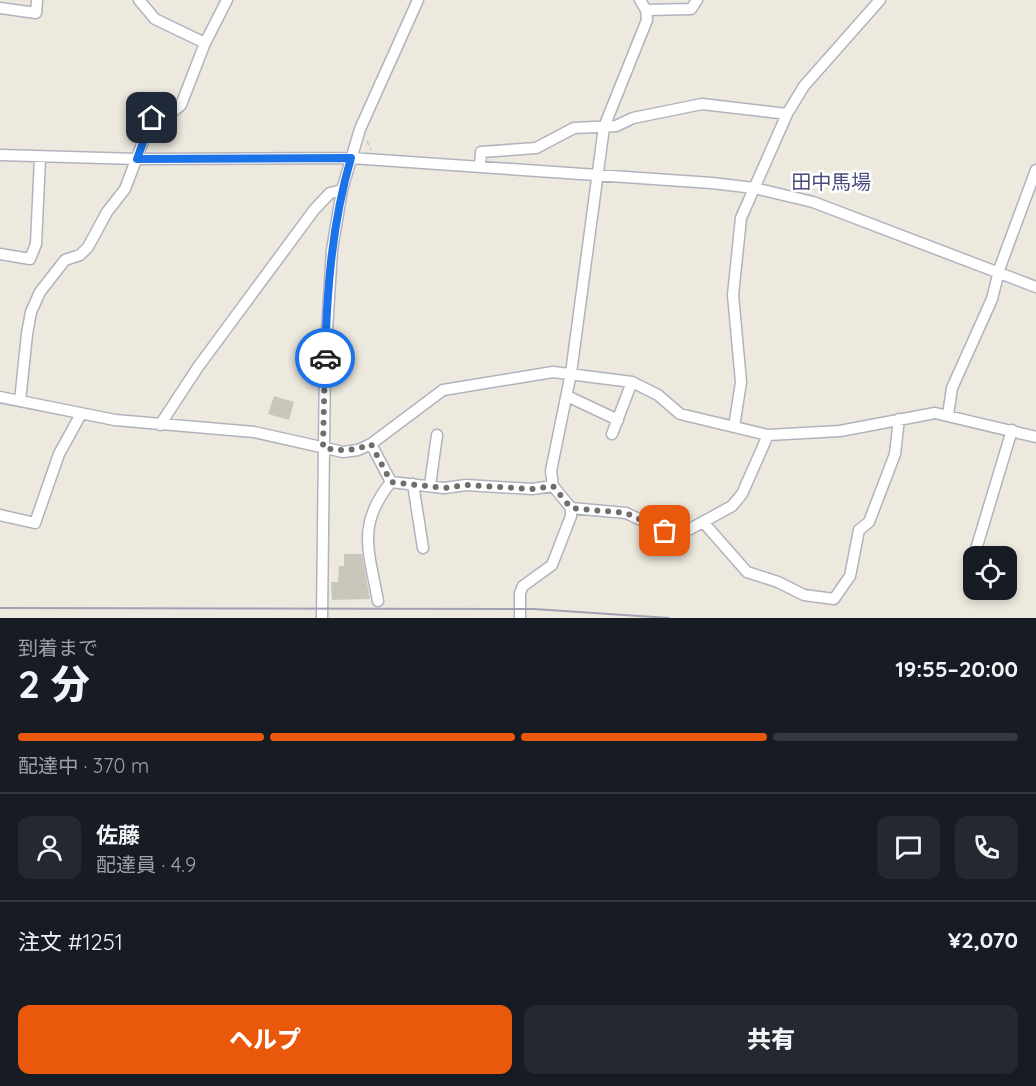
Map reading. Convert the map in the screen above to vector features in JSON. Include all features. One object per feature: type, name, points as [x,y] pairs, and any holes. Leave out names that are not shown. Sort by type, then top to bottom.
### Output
[{"type":"street","points":[[0,8],[36,13],[38,0]]},
{"type":"street","points":[[139,0],[155,19],[205,43]]},
{"type":"street","points":[[20,401],[31,312],[40,292],[64,260],[80,255],[88,247],[107,212],[125,189],[152,118],[175,110],[181,105],[205,43],[227,0]]},
{"type":"street","points":[[322,618],[327,290],[342,190],[351,158],[375,95],[418,0]]},
{"type":"street","points":[[520,618],[520,593],[523,586],[552,565],[571,516],[571,508],[553,486],[551,471],[571,373],[604,127],[647,20],[646,10],[640,0]]},
{"type":"street","points":[[646,10],[692,9],[697,0]]},
{"type":"street","points":[[734,427],[741,373],[733,295],[741,218],[787,114],[804,86],[880,0]]},
{"type":"street","points":[[480,166],[481,152],[536,148],[574,128],[604,127],[702,104],[787,114]]},
{"type":"street","points":[[0,155],[40,158],[137,159],[351,158],[596,174],[754,188],[813,202],[854,215],[1036,287]]},
{"type":"street","points":[[0,254],[30,259],[36,244],[40,158]]},
{"type":"street","points":[[948,416],[952,388],[992,299],[999,272],[1036,170]]},
{"type":"street","points":[[160,424],[198,367],[314,210],[330,193],[342,190]]},
{"type":"street","points":[[0,397],[81,414],[254,432],[343,452],[358,450],[371,444],[443,390],[553,372],[632,382],[658,395],[680,414],[768,435],[840,431],[935,413],[1036,437]]},
{"type":"street","points":[[612,434],[632,382]]},
{"type":"street","points":[[567,396],[618,420]]},
{"type":"street","points":[[0,515],[35,523],[59,454],[81,414]]},
{"type":"street","points":[[704,523],[747,572],[778,582],[804,595],[834,599],[850,576],[859,530],[869,522],[895,453],[899,419]]},
{"type":"street","points":[[977,546],[1012,430]]},
{"type":"street","points":[[430,485],[437,435]]},
{"type":"street","points":[[571,508],[626,513],[665,531],[690,528],[704,523],[732,506],[742,494],[768,435]]},
{"type":"street","points":[[371,444],[391,482]]},
{"type":"street","points":[[391,482],[444,488],[466,485],[532,489],[553,486]]},
{"type":"street","points":[[378,601],[367,527],[371,511],[391,482]]},
{"type":"street","points":[[413,484],[423,548]]},
{"type":"path","points":[[366,138],[370,149],[376,153]]},
{"type":"building","points":[[274,396],[294,402],[289,420],[268,414]]},
{"type":"building","points":[[344,554],[362,554],[370,599],[332,600],[331,582],[338,582],[339,566],[344,566]]},
{"type":"railway","points":[[0,608],[534,609],[669,618]]},
{"type":"way so far","points":[[325,358],[323,448],[343,452],[358,450],[371,444],[391,482],[444,488],[466,485],[548,489],[553,486],[571,508],[626,513],[640,517],[652,526],[665,531]]},
{"type":"district","name":"田中馬場","points":[[831,181]]},
{"type":"route","points":[[152,118],[137,159],[351,158],[342,190],[332,249],[327,290],[325,358]]}]
